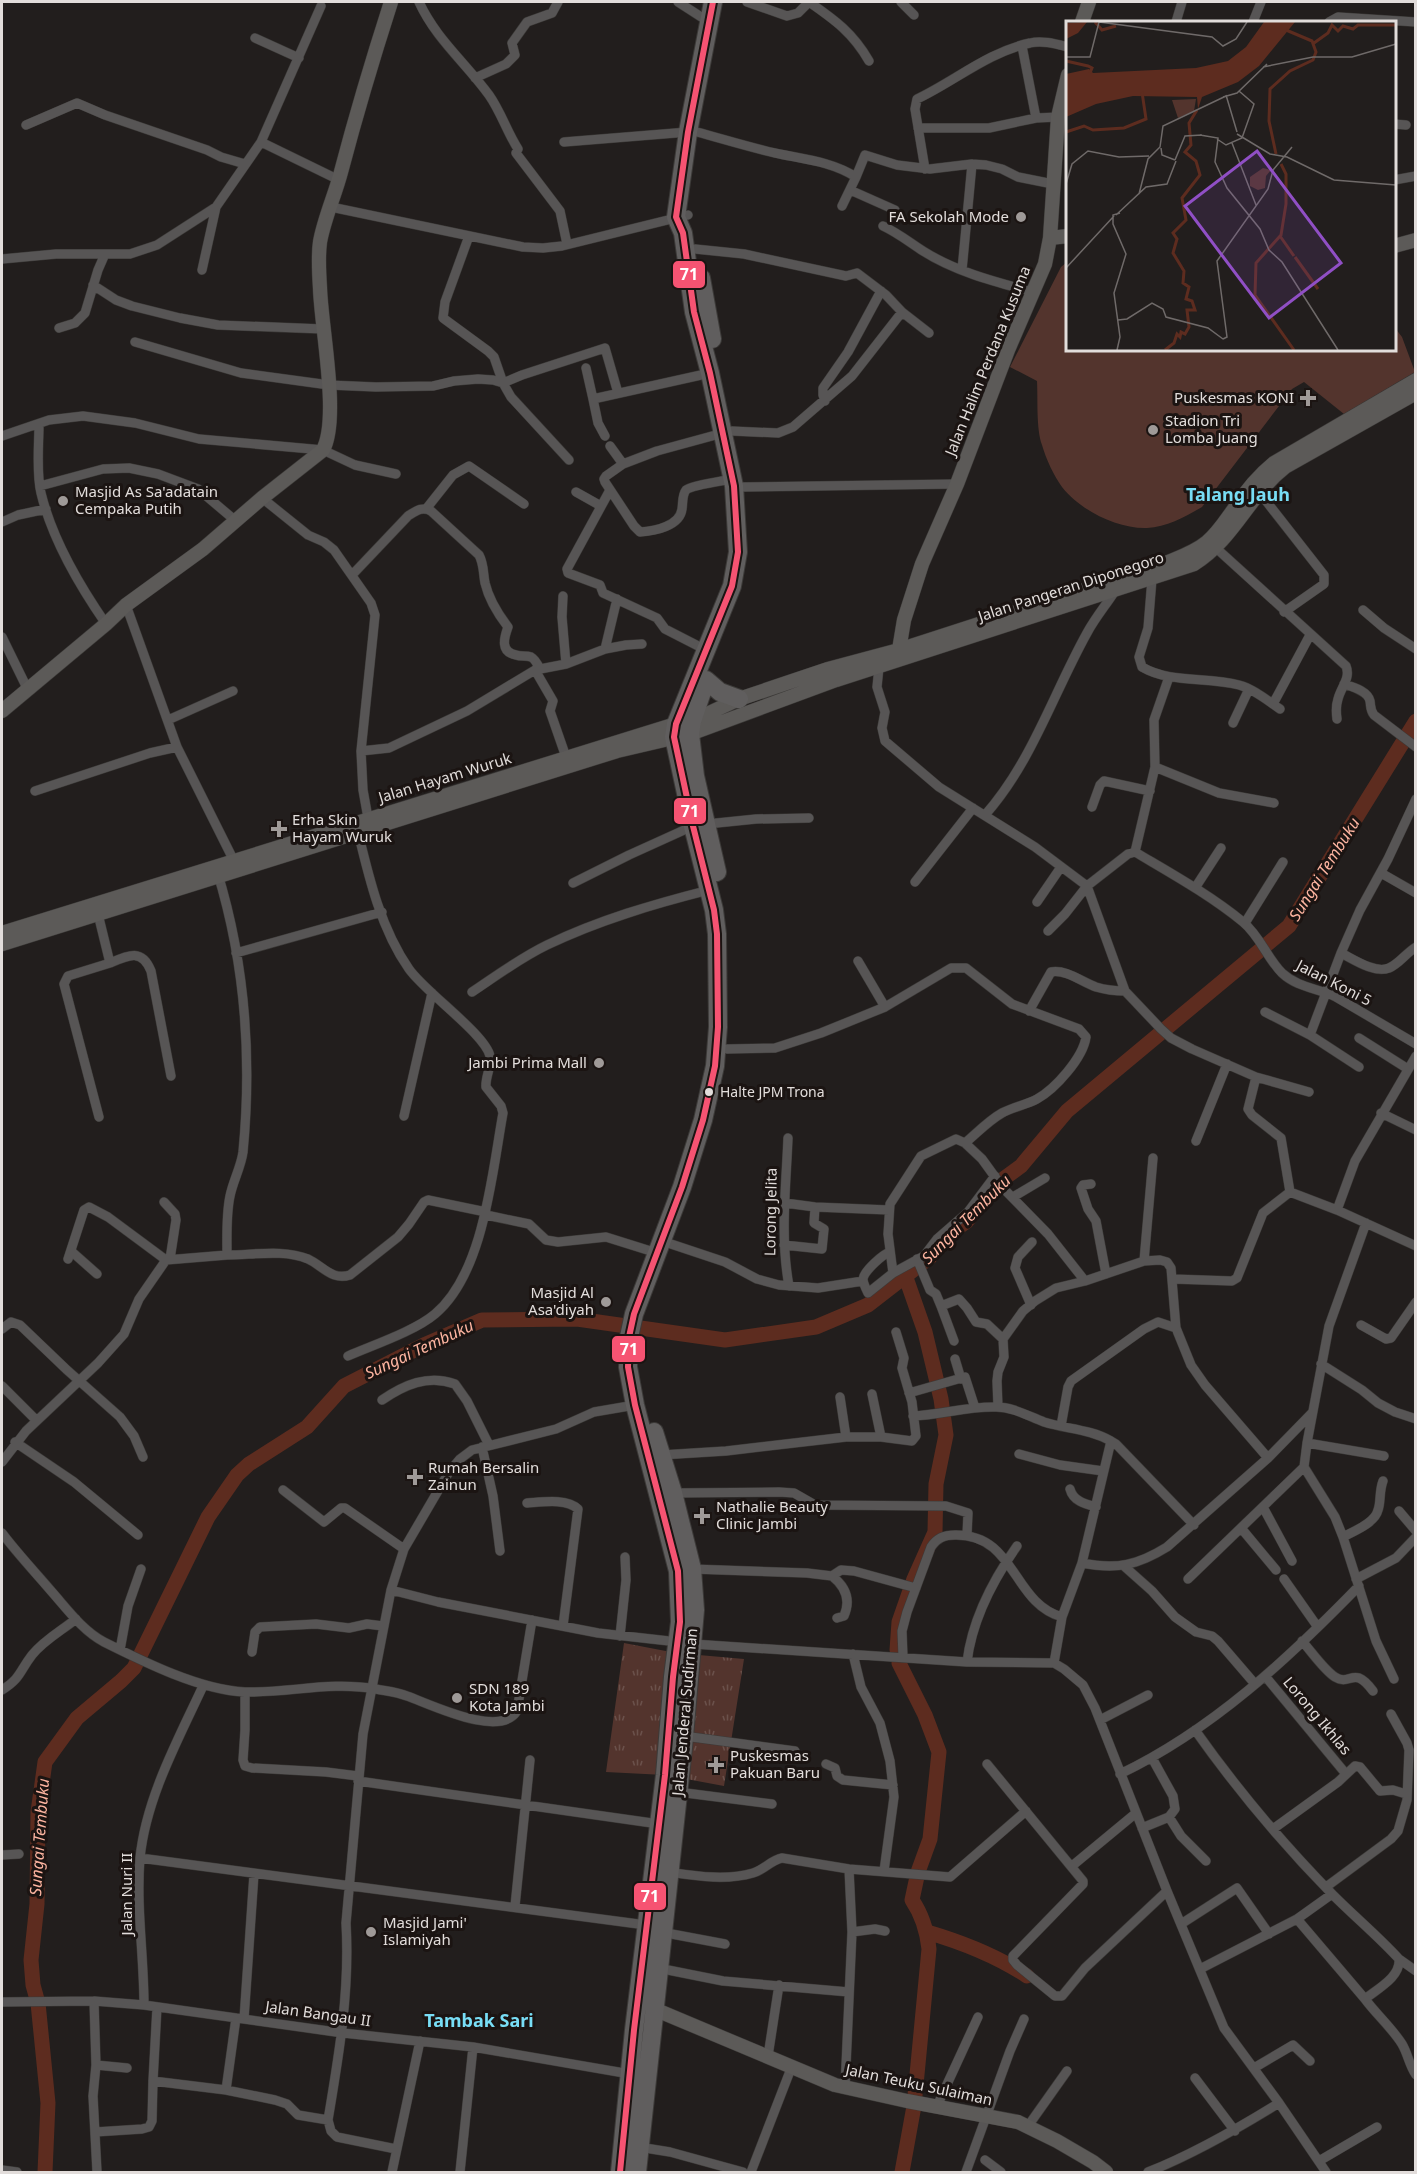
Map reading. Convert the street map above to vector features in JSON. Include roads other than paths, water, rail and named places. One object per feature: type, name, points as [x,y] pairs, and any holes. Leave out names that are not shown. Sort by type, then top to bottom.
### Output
[{"type":"highway","points":[[713,2],[692,132],[691,169],[682,216],[694,312],[727,432]]},
{"type":"highway","points":[[692,132],[722,2]]},
{"type":"highway","points":[[682,216],[695,249],[727,432],[749,534],[742,586],[706,680],[683,729]]},
{"type":"highway","points":[[683,729],[706,650],[732,586],[736,568],[738,483]]},
{"type":"highway","points":[[706,680],[720,692],[739,699]]},
{"type":"highway","name":"Jalan Jenderal Sudirman","points":[[637,2172],[639,2147],[630,2074],[654,1929],[668,1872],[678,1792],[678,1744],[686,1643],[694,1610],[692,1569],[673,1493],[661,1455],[635,1405],[628,1367],[640,1316],[714,1124],[728,1049],[717,934],[683,729]]},
{"type":"highway","name":"Jalan Jenderal Sudirman","points":[[664,1249],[703,1120],[717,1051],[724,996],[726,927],[700,825]]},
{"type":"highway","name":"Jalan Jenderal Sudirman","points":[[635,1338],[647,1428],[678,1571],[686,1643]]},
{"type":"highway","name":"Jalan Jenderal Sudirman","points":[[620,2172],[634,2121],[654,2009],[657,1967],[654,1929],[659,1824],[678,1744]]},
{"type":"main road","points":[[2,711],[126,605],[237,522],[262,498],[323,450],[328,441],[329,384],[323,330],[320,242],[364,86],[391,2]]},
{"type":"main road","points":[[1082,21],[1089,2]]},
{"type":"main road","name":"Jalan Halim Perdana Kusuma","points":[[899,650],[904,620],[915,583],[1045,264],[1050,238],[1053,184],[1061,159],[1058,117],[1066,83]]},
{"type":"main road","points":[[1050,238],[1066,236]]},
{"type":"main road","points":[[1396,246],[1416,240]]},
{"type":"main road","name":"Jalan Pangeran Diponegoro","points":[[683,729],[739,699],[828,669],[1055,603],[1115,591],[1194,564],[1216,548],[1236,526],[1271,478],[1416,380]]},
{"type":"main road","name":"Jalan Pangeran Diponegoro","points":[[683,729],[879,667],[1189,554],[1208,542],[1263,472],[1286,456],[1416,393]]},
{"type":"main road","name":"Jalan Hayam Wuruk","points":[[236,866],[368,818],[566,757],[683,729]]},
{"type":"main road","name":"Jalan Hayam Wuruk","points":[[2,933],[358,832],[617,752],[683,729]]},
{"type":"main road","name":"Jalan Hayam Wuruk","points":[[2,944],[98,914],[217,871]]},
{"type":"main road","name":"Jalan Teuku Sulaiman","points":[[654,2009],[845,2088],[1015,2121],[1028,2126],[1100,2171]]},
{"type":"street","points":[[419,2],[435,32],[490,97],[518,149],[516,153],[560,211],[567,244]]},
{"type":"street","points":[[475,78],[506,64],[515,56],[512,44],[527,22],[552,13],[558,2]]},
{"type":"street","points":[[678,2],[709,22]]},
{"type":"street","points":[[747,2],[787,16],[798,13],[809,2],[842,25],[855,39],[869,61]]},
{"type":"street","points":[[901,2],[914,15]]},
{"type":"street","points":[[1176,21],[1182,2]]},
{"type":"street","points":[[1253,21],[1261,2]]},
{"type":"street","points":[[202,270],[216,207],[261,142],[321,6]]},
{"type":"street","points":[[1331,21],[1338,17],[1416,21]]},
{"type":"street","points":[[255,38],[299,58]]},
{"type":"street","points":[[925,169],[915,109],[917,99],[1001,51],[1037,42],[1066,47]]},
{"type":"street","points":[[1022,46],[1036,118]]},
{"type":"street","points":[[26,125],[77,103],[244,164]]},
{"type":"street","points":[[918,128],[989,128],[1036,118],[1058,117]]},
{"type":"street","points":[[1396,124],[1406,125]]},
{"type":"street","points":[[564,142],[692,132],[831,165],[856,177]]},
{"type":"street","points":[[261,142],[339,180]]},
{"type":"street","points":[[842,206],[864,155],[897,165],[925,169],[972,164],[994,167],[1018,177],[1053,184]]},
{"type":"street","points":[[962,270],[972,164]]},
{"type":"street","points":[[1396,180],[1416,176]]},
{"type":"street","points":[[850,190],[895,210]]},
{"type":"street","points":[[2,259],[56,254],[130,254],[157,245],[216,207]]},
{"type":"street","points":[[331,207],[523,247],[543,248],[682,216]]},
{"type":"street","points":[[884,226],[903,236],[923,251],[962,270],[1033,291]]},
{"type":"street","points":[[470,236],[445,302],[442,318],[494,357],[511,398],[569,460]]},
{"type":"street","points":[[695,249],[744,254],[846,276],[857,273],[929,333]]},
{"type":"street","points":[[59,328],[75,323],[85,313],[105,254]]},
{"type":"street","points":[[93,285],[116,300],[180,318],[218,325],[323,330]]},
{"type":"street","points":[[825,401],[824,388],[848,352],[881,291]]},
{"type":"street","points":[[902,312],[852,376],[794,427],[777,433],[727,432],[657,451],[623,464],[604,479],[633,526],[640,532],[663,527],[677,520],[682,511],[685,491],[689,488],[738,483],[957,484]]},
{"type":"street","points":[[135,342],[241,373],[329,384],[376,387],[433,386],[478,379],[503,383],[605,348],[618,393]]},
{"type":"street","points":[[586,368],[598,423],[605,436]]},
{"type":"street","points":[[593,399],[710,373]]},
{"type":"street","points":[[2,436],[65,417],[83,416],[135,423],[199,439],[323,450],[356,465],[396,474]]},
{"type":"street","points":[[39,424],[40,486],[46,508],[66,557],[90,601],[106,624]]},
{"type":"street","points":[[610,446],[623,464]]},
{"type":"street","points":[[352,576],[408,516],[418,509],[426,508],[453,475],[469,466],[524,504]]},
{"type":"street","points":[[40,486],[103,469],[129,468],[158,474],[198,489],[237,522]]},
{"type":"street","points":[[610,490],[567,569],[568,573],[600,585],[603,593],[657,618],[665,629],[706,650]]},
{"type":"street","points":[[576,492],[601,506]]},
{"type":"street","points":[[1259,492],[1324,575],[1324,584],[1284,612]]},
{"type":"street","points":[[262,498],[308,535],[324,542],[334,550],[371,603],[375,615],[361,751],[363,790],[368,818]]},
{"type":"street","points":[[2,522],[18,515],[46,508]]},
{"type":"street","points":[[426,508],[479,555],[483,563],[485,585],[493,608],[508,627],[503,640],[504,645],[515,655],[529,656],[534,659],[553,701],[550,711],[566,757]]},
{"type":"street","points":[[1216,548],[1346,666],[1348,672],[1337,699],[1337,719]]},
{"type":"street","points":[[1152,579],[1148,628],[1141,648],[1140,663],[1146,669],[1168,676],[1230,683],[1249,689],[1277,707],[1310,635]]},
{"type":"street","points":[[986,815],[1012,780],[1046,718],[1086,634],[1115,591]]},
{"type":"street","points":[[563,596],[562,617],[566,664]]},
{"type":"street","points":[[605,649],[617,599]]},
{"type":"street","points":[[126,605],[177,747],[236,866]]},
{"type":"street","points":[[1363,610],[1416,650]]},
{"type":"street","points":[[2,637],[27,688]]},
{"type":"street","points":[[361,751],[389,748],[426,731],[467,711],[538,669],[583,659],[605,649],[642,644]]},
{"type":"street","points":[[879,667],[877,687],[885,712],[882,728],[885,741],[939,787],[1035,847],[1088,886],[1125,991],[1161,1029],[1171,1038],[1256,1077],[1309,1092]]},
{"type":"street","points":[[1048,931],[1088,886],[1128,854],[1135,852],[1155,767],[1154,720],[1168,676]]},
{"type":"street","points":[[1344,684],[1366,694],[1370,698],[1370,710],[1374,716],[1413,746]]},
{"type":"street","points":[[1233,723],[1249,689]]},
{"type":"street","points":[[168,720],[233,691]]},
{"type":"street","points":[[35,791],[150,753],[177,747]]},
{"type":"street","points":[[1155,767],[1219,793],[1274,802]]},
{"type":"street","points":[[1092,807],[1100,785],[1104,781],[1150,791]]},
{"type":"street","points":[[1310,1035],[1360,910],[1381,873],[1416,799]]},
{"type":"street","points":[[915,882],[973,808]]},
{"type":"street","points":[[573,883],[629,855],[700,825],[756,819],[809,818]]},
{"type":"street","points":[[348,1356],[434,1316],[446,1304],[457,1287],[470,1260],[486,1214],[503,1113],[501,1106],[486,1087],[485,1081],[491,1060],[489,1052],[464,1023],[409,969],[368,877],[358,832]]},
{"type":"street","points":[[1195,888],[1221,848]]},
{"type":"street","name":"Jalan Koni 5","points":[[1135,852],[1195,888],[1245,923],[1276,966],[1289,978],[1311,989],[1326,992],[1416,1044]]},
{"type":"street","points":[[1245,923],[1283,862]]},
{"type":"street","points":[[1037,902],[1061,867]]},
{"type":"street","points":[[97,1274],[70,1255],[84,1210],[89,1207],[108,1217],[168,1259],[227,1255],[229,1197],[243,1156],[248,1083],[246,1027],[236,953],[217,871]]},
{"type":"street","points":[[1381,873],[1416,893]]},
{"type":"street","points":[[472,992],[547,945],[623,913],[709,890]]},
{"type":"street","points":[[236,953],[382,912]]},
{"type":"street","points":[[98,914],[110,963]]},
{"type":"street","points":[[1341,953],[1371,967],[1383,969],[1390,968],[1416,947]]},
{"type":"street","points":[[99,1117],[64,984],[68,976],[133,955],[143,958],[152,970],[171,1076]]},
{"type":"street","points":[[858,961],[885,1007]]},
{"type":"street","points":[[728,1049],[775,1048],[831,1029],[885,1007],[941,972],[959,967],[966,968],[1012,1004],[1082,1031],[1086,1038],[1081,1051],[1067,1073],[1038,1099],[1003,1112],[989,1121],[965,1143]]},
{"type":"street","points":[[1029,1011],[1051,972],[1064,973],[1111,991],[1125,991]]},
{"type":"street","points":[[404,1116],[432,993]]},
{"type":"street","points":[[1265,1012],[1310,1035],[1359,1068]]},
{"type":"street","points":[[1359,1038],[1408,1069]]},
{"type":"street","points":[[1337,1210],[1354,1161],[1416,1056]]},
{"type":"street","points":[[1196,1141],[1227,1064]]},
{"type":"street","points":[[1256,1077],[1248,1109],[1252,1115],[1281,1138],[1290,1192]]},
{"type":"street","points":[[1381,1113],[1416,1130]]},
{"type":"street","name":"Lorong Jelita","points":[[227,1255],[287,1254],[316,1264],[341,1278],[350,1275],[398,1237],[410,1224],[424,1202],[428,1200],[529,1224],[546,1239],[558,1242],[606,1237],[725,1262],[757,1279],[784,1285],[788,1138]]},
{"type":"street","points":[[894,1273],[890,1252],[890,1204],[921,1156],[956,1139],[965,1143],[982,1159],[1013,1197],[1048,1234],[1085,1281]]},
{"type":"street","points":[[1144,1261],[1153,1158]]},
{"type":"street","points":[[1013,1197],[1045,1178]]},
{"type":"street","points":[[890,1252],[882,1254],[864,1276],[863,1281],[868,1293],[894,1273],[918,1264],[941,1234],[968,1212],[999,1181]]},
{"type":"street","points":[[1091,1184],[1083,1185],[1082,1196],[1096,1221],[1101,1258],[1106,1274]]},
{"type":"street","points":[[1290,1192],[1337,1210],[1416,1246]]},
{"type":"street","points":[[1173,1279],[1232,1281],[1237,1278],[1263,1213],[1290,1192]]},
{"type":"street","points":[[2,1462],[15,1442],[98,1363],[124,1334],[139,1299],[168,1259],[176,1220],[175,1214],[164,1202]]},
{"type":"street","points":[[785,1203],[815,1207],[889,1210]]},
{"type":"street","points":[[784,1245],[822,1249],[824,1229],[814,1223],[815,1207]]},
{"type":"street","points":[[1188,1579],[1304,1467],[1332,1312],[1366,1223]]},
{"type":"street","points":[[1030,1305],[1015,1268],[1018,1257],[1032,1242]]},
{"type":"street","points":[[998,1407],[997,1381],[1004,1357],[1003,1339],[1023,1311],[1056,1288],[1085,1281],[1144,1261],[1167,1262],[1173,1279],[1176,1328],[1191,1365],[1205,1385],[1268,1458]]},
{"type":"street","points":[[918,1264],[930,1290],[936,1294],[954,1341]]},
{"type":"street","points":[[784,1285],[818,1288],[863,1281]]},
{"type":"street","points":[[941,1306],[959,1299],[976,1322],[987,1324],[1003,1339]]},
{"type":"street","points":[[1361,1325],[1386,1339],[1391,1338],[1416,1302]]},
{"type":"street","points":[[2,1329],[11,1322],[16,1323],[125,1422],[144,1457]]},
{"type":"street","points":[[1061,1426],[1068,1388],[1076,1377],[1158,1322],[1176,1328]]},
{"type":"street","points":[[661,1455],[736,1450],[846,1437],[881,1437],[914,1441],[916,1436],[913,1416],[902,1368],[904,1358],[896,1332]]},
{"type":"street","points":[[955,1359],[961,1379]]},
{"type":"street","points":[[1322,1364],[1378,1403],[1416,1419]]},
{"type":"street","points":[[909,1393],[967,1379],[975,1408]]},
{"type":"street","points":[[382,1400],[399,1389],[418,1382],[437,1380],[455,1384],[466,1401],[485,1446],[500,1551]]},
{"type":"street","points":[[2,1386],[36,1420]]},
{"type":"street","points":[[872,1394],[881,1437]]},
{"type":"street","points":[[840,1397],[846,1437]]},
{"type":"street","points":[[396,2149],[337,2137],[331,2131],[328,2120],[343,2033],[348,1949],[346,1923],[363,1734],[383,1626],[404,1548],[449,1472],[472,1450],[536,1436],[594,1412],[635,1405]]},
{"type":"street","points":[[913,1416],[998,1407],[1016,1410],[1061,1426],[1090,1432],[1111,1441],[1194,1525]]},
{"type":"street","points":[[1082,1563],[1125,1567],[1150,1558],[1194,1525],[1268,1458],[1312,1413]]},
{"type":"street","points":[[1053,1663],[1062,1617],[1082,1563],[1111,1441]]},
{"type":"street","points":[[15,1442],[74,1482],[138,1535]]},
{"type":"street","points":[[1307,1443],[1384,1456]]},
{"type":"street","points":[[1019,1454],[1060,1465],[1103,1471]]},
{"type":"street","points":[[1304,1467],[1335,1517],[1376,1641],[1394,1679]]},
{"type":"street","points":[[1343,1537],[1374,1518],[1378,1511],[1378,1498],[1383,1481]]},
{"type":"street","points":[[1070,1489],[1076,1499],[1096,1507]]},
{"type":"street","points":[[283,1490],[324,1522],[341,1508],[345,1508],[404,1548]]},
{"type":"street","points":[[673,1493],[779,1492],[794,1493],[815,1505],[946,1506],[968,1513],[967,1535]]},
{"type":"street","points":[[527,1503],[552,1502],[574,1505],[578,1509],[563,1626]]},
{"type":"street","points":[[1263,1507],[1292,1561]]},
{"type":"street","points":[[1399,1511],[1416,1531]]},
{"type":"street","points":[[1241,1528],[1276,1570]]},
{"type":"street","points":[[2,1533],[76,1619],[95,1637],[202,1686],[245,1692],[303,1690],[329,1685],[372,1688],[395,1692],[475,1719],[496,1721],[509,1719],[514,1716],[518,1707],[532,1620]]},
{"type":"street","points":[[903,1657],[902,1631],[912,1587],[933,1543],[946,1535],[967,1535],[996,1548],[1030,1594],[1053,1614],[1062,1617]]},
{"type":"street","points":[[1120,1774],[1152,1758],[1195,1730],[1265,1676],[1317,1626],[1357,1582],[1396,1558],[1416,1537]]},
{"type":"street","points":[[967,1662],[968,1651],[985,1599],[1017,1546]]},
{"type":"street","points":[[620,1636],[626,1580],[625,1557]]},
{"type":"street","points":[[1125,1567],[1175,1617],[1196,1632],[1212,1636],[1218,1641],[1255,1684]]},
{"type":"street","points":[[120,1650],[128,1606],[141,1569]]},
{"type":"street","points":[[692,1569],[832,1576],[844,1589],[847,1598],[844,1616],[837,1618]]},
{"type":"street","points":[[832,1576],[840,1570],[854,1571],[912,1587]]},
{"type":"street","points":[[1284,1579],[1317,1626]]},
{"type":"street","points":[[391,1590],[438,1602],[620,1636],[686,1643],[967,1662],[1053,1663],[1064,1668],[1083,1685],[1100,1720],[1224,2028],[1280,2103],[1326,2172]]},
{"type":"street","points":[[2,1690],[16,1681],[33,1655],[45,1642],[76,1619]]},
{"type":"street","points":[[252,1652],[255,1632],[260,1627],[316,1624],[352,1628],[367,1624],[383,1626]]},
{"type":"street","points":[[1302,1641],[1335,1677],[1343,1680],[1355,1676],[1361,1678],[1373,1691]]},
{"type":"street","points":[[853,1654],[861,1687],[880,1723],[886,1740],[893,1785],[893,1810],[884,1871]]},
{"type":"street","name":"Lorong Ikhlas","points":[[1265,1676],[1346,1774]]},
{"type":"street","name":"Jalan Nuri II","points":[[144,2005],[140,1858],[147,1822],[165,1769],[202,1686]]},
{"type":"street","points":[[245,1692],[244,1766],[326,1772],[526,1806],[659,1824]]},
{"type":"street","points":[[1100,1720],[1148,1695]]},
{"type":"street","points":[[1200,1970],[1297,1919],[1396,1835],[1410,1797],[1409,1750],[1391,1714]]},
{"type":"street","points":[[1195,1730],[1273,1829],[1329,1890],[1399,1959],[1416,1971]]},
{"type":"street","points":[[678,1744],[795,1751]]},
{"type":"street","points":[[1142,1828],[1168,1818],[1175,1809],[1175,1803],[1152,1758]]},
{"type":"street","points":[[515,1906],[530,1760]]},
{"type":"street","points":[[826,1764],[835,1768],[840,1779],[893,1785]]},
{"type":"street","points":[[987,1764],[1083,1881],[1083,1884],[1012,1958],[1017,1965],[1057,1996],[1062,1996],[1085,1968],[1167,1891]]},
{"type":"street","points":[[1273,1829],[1358,1766],[1380,1791],[1393,1790],[1410,1797]]},
{"type":"street","points":[[678,1792],[772,1804]]},
{"type":"street","points":[[668,1872],[737,1877],[755,1873],[774,1860],[782,1858],[849,1869],[947,1877],[953,1875],[1026,1811]]},
{"type":"street","points":[[1072,1866],[1136,1813]]},
{"type":"street","points":[[1168,1818],[1181,1836],[1206,1861]]},
{"type":"street","points":[[2,1855],[19,1854]]},
{"type":"street","points":[[140,1858],[515,1906],[654,1929],[725,1944]]},
{"type":"street","points":[[845,2088],[852,1932],[849,1869]]},
{"type":"street","points":[[226,2090],[240,2019],[254,1874]]},
{"type":"street","points":[[1181,1924],[1237,1888],[1269,1934]]},
{"type":"street","points":[[1297,1919],[1398,2039],[1416,2075]]},
{"type":"street","points":[[852,1932],[875,1929],[885,1931]]},
{"type":"street","points":[[1365,1999],[1395,1974],[1400,1965],[1399,1959]]},
{"type":"street","points":[[657,1967],[723,1980],[849,1992]]},
{"type":"street","points":[[768,2056],[779,1985]]},
{"type":"street","points":[[94,2001],[96,2065],[93,2096],[97,2172]]},
{"type":"street","name":"Jalan Bangau II","points":[[2,2002],[94,2001],[144,2005],[343,2033],[473,2047],[630,2074]]},
{"type":"street","points":[[95,2132],[142,2129],[149,2127],[152,2121],[157,2007]]},
{"type":"street","points":[[930,2105],[978,2017]]},
{"type":"street","points":[[966,2172],[1024,2019]]},
{"type":"street","points":[[392,2172],[420,2041]]},
{"type":"street","points":[[1254,2068],[1293,2045],[1310,2061]]},
{"type":"street","points":[[460,2172],[473,2047]]},
{"type":"street","points":[[96,2065],[127,2068]]},
{"type":"street","points":[[751,2172],[792,2066]]},
{"type":"street","points":[[1028,2126],[1067,2071]]},
{"type":"street","points":[[1195,2078],[1235,2131]]},
{"type":"street","points":[[153,2081],[226,2090],[285,2103],[298,2115],[328,2120]]},
{"type":"street","points":[[1148,2172],[1187,2156],[1235,2131],[1280,2103]]},
{"type":"street","points":[[1319,2161],[1377,2127]]},
{"type":"street","points":[[639,2147],[670,2152],[743,2172]]},
{"type":"street","points":[[985,2160],[1000,2172]]},
{"type":"street","points":[[2,2170],[17,2172]]},
{"type":"waterway","name":"Sungai Tembuku","points":[[45,2172],[48,2103],[38,2003],[33,1985],[31,1960],[37,1904],[38,1812],[45,1762],[77,1718],[134,1668],[208,1517],[237,1475],[249,1464],[307,1427],[344,1386],[424,1345],[482,1320],[577,1319],[725,1340],[816,1327],[868,1305],[930,1257],[942,1239],[966,1222],[995,1185],[1021,1166],[1067,1111],[1289,926],[1416,721]]},
{"type":"waterway","points":[[897,1650],[899,1622],[914,1579],[935,1532],[936,1484],[946,1435],[941,1399],[925,1332],[905,1275]]},
{"type":"waterway","points":[[899,1663],[925,1715],[939,1752],[930,1839],[918,1872],[912,1900],[924,1924],[929,1949],[914,2106],[902,2172]]},
{"type":"waterway","points":[[927,1932],[978,1950],[1027,1976]]},
{"type":"place","name":"FA Sekolah Mode","points":[[1021,217]]},
{"type":"place","name":"Puskesmas KONI","points":[[1308,398]]},
{"type":"place","name":"Stadion Tri Lomba Juang","points":[[1153,430]]},
{"type":"place","name":"Masjid As Sa'adatain Cempaka Putih","points":[[63,501]]},
{"type":"place","name":"Erha Skin Hayam Wuruk","points":[[279,829]]},
{"type":"place","name":"Jambi Prima Mall","points":[[599,1063]]},
{"type":"place","name":"Halte JPM Trona","points":[[709,1092]]},
{"type":"place","name":"Masjid Al Asa'diyah","points":[[606,1302]]},
{"type":"place","name":"Rumah Bersalin Zainun","points":[[415,1477]]},
{"type":"place","name":"Nathalie Beauty Clinic Jambi","points":[[702,1516]]},
{"type":"place","name":"SDN 189 Kota Jambi","points":[[457,1698]]},
{"type":"place","name":"Puskesmas Pakuan Baru","points":[[716,1765]]},
{"type":"place","name":"Masjid Jami' Islamiyah","points":[[371,1932]]},
{"type":"district","name":"Talang Jauh","points":[[1238,495]]},
{"type":"district","name":"Tambak Sari","points":[[479,2021]]}]
